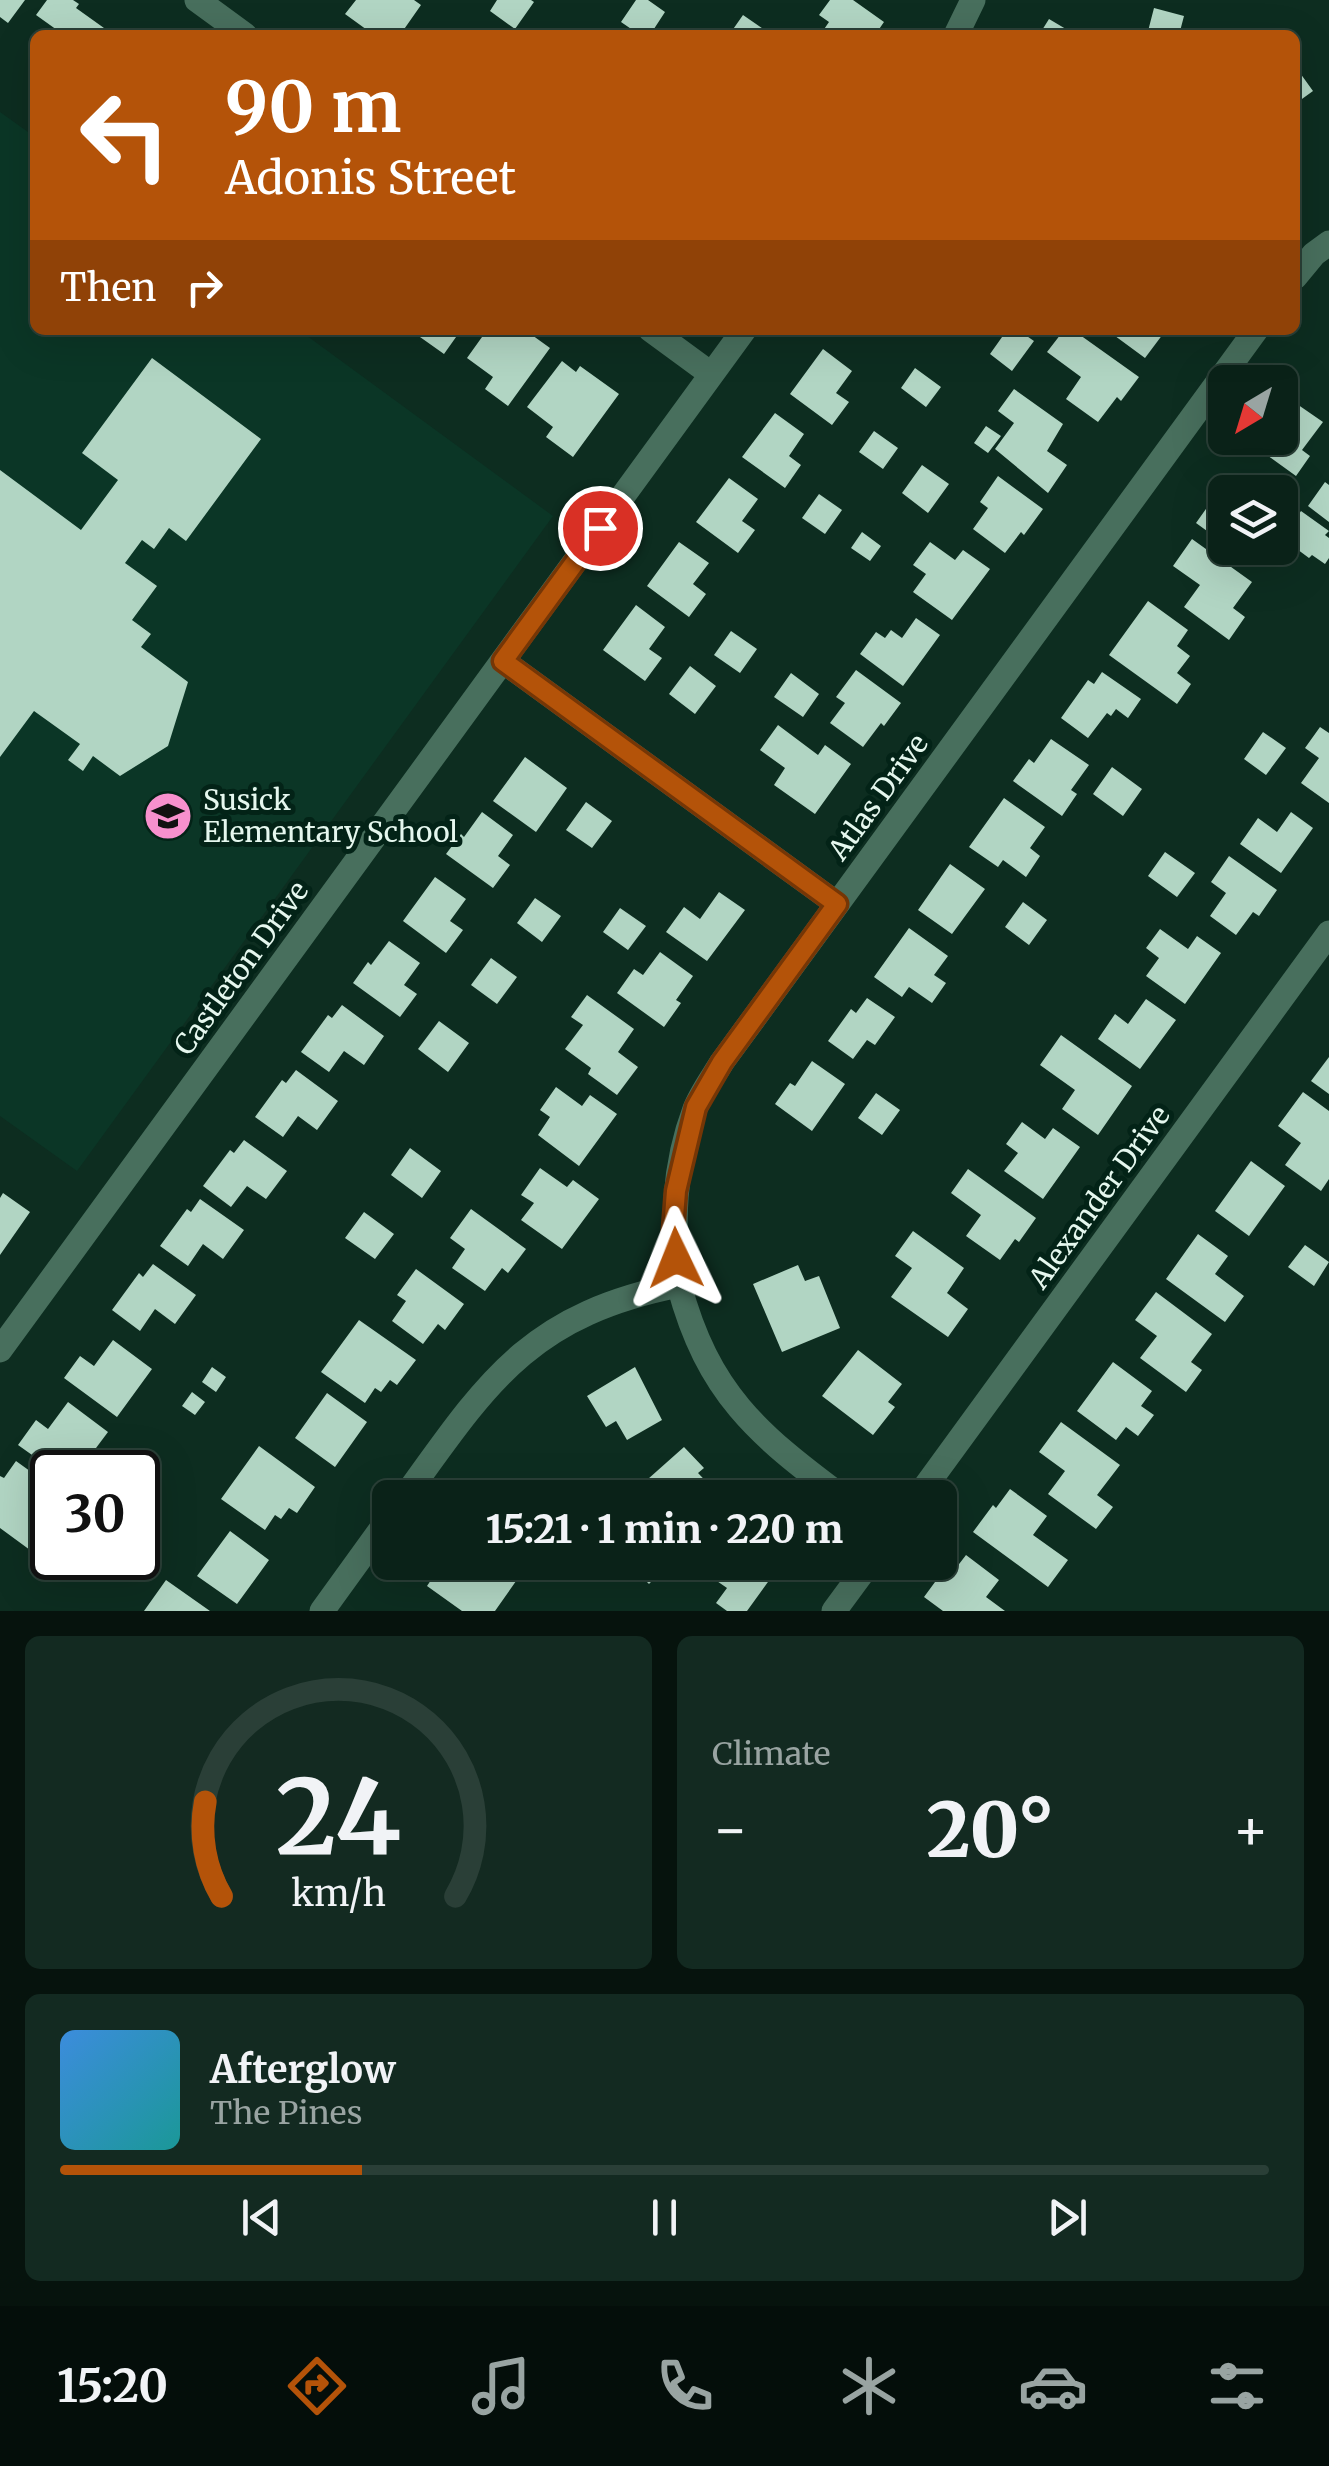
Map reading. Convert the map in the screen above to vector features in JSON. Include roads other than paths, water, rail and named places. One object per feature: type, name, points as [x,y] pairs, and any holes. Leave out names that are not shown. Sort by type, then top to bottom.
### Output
[{"type":"street","points":[[197,0],[238,30]]},
{"type":"street","points":[[958,30],[973,0]]},
{"type":"street","points":[[1300,271],[1329,243]]},
{"type":"street","points":[[658,335],[712,374]]},
{"type":"street","name":"Castleton Drive","points":[[0,1350],[740,335]]},
{"type":"street","name":"Atlas Drive","points":[[819,1480],[777,1448],[736,1406],[698,1343],[679,1285],[673,1230],[676,1191],[696,1107],[722,1062],[1252,335]]},
{"type":"street","points":[[503,661],[837,904]]},
{"type":"street","name":"Alexander Drive","points":[[930,1480],[1329,932]]},
{"type":"street","points":[[417,1480],[475,1399],[531,1346],[578,1316],[620,1299],[679,1285]]},
{"type":"street","points":[[322,1611],[372,1541]]},
{"type":"street","points":[[834,1611],[857,1580]]},
{"type":"place","name":"Susick Elementary School","points":[[168,816]]}]
